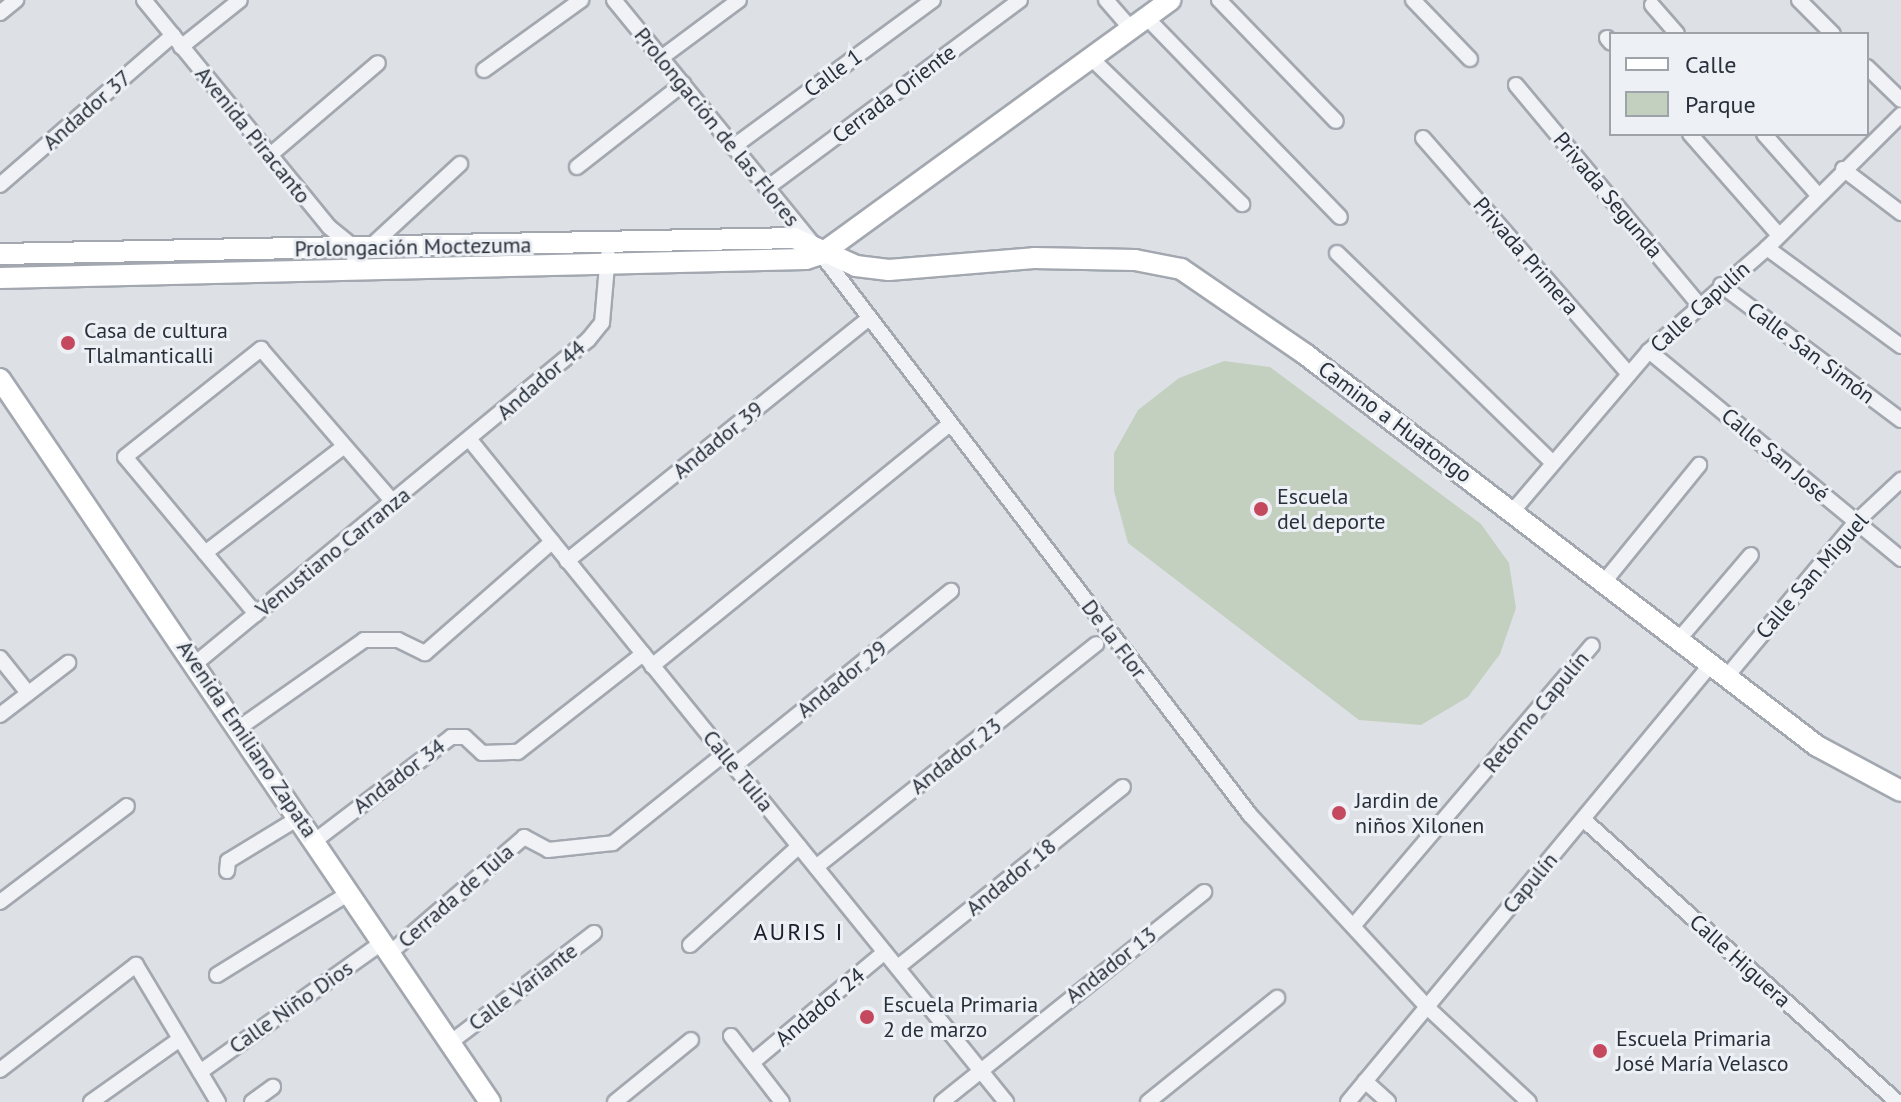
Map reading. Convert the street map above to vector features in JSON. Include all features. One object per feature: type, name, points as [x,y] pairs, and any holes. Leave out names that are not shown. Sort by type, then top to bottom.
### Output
[{"type":"main road","name":"Prolongación Moctezuma","points":[[0,254],[359,255],[609,266],[806,259],[821,254],[1171,0]]},
{"type":"main road","name":"Prolongación Moctezuma","points":[[0,278],[608,242],[794,238],[821,254]]},
{"type":"main road","name":"Camino a Huatongo","points":[[821,254],[889,270],[1034,258],[1135,260],[1181,269],[1305,354],[1680,638],[1817,746],[1901,791]]},
{"type":"main road","name":"Avenida Emiliano Zapata","points":[[0,379],[316,840],[490,1102]]},
{"type":"street","points":[[0,13],[16,0]]},
{"type":"street","name":"Avenida Piracanto","points":[[144,0],[269,156],[329,227],[359,255]]},
{"type":"street","name":"Andador 37","points":[[0,185],[177,41],[240,0]]},
{"type":"street","points":[[484,70],[581,0]]},
{"type":"street","name":"Prolongación de las Flores","points":[[614,0],[821,254]]},
{"type":"street","points":[[661,58],[739,0]]},
{"type":"street","name":"Calle 1","points":[[733,147],[933,0]]},
{"type":"street","name":"Cerrada Oriente","points":[[767,188],[1020,0]]},
{"type":"street","points":[[1106,0],[1139,24],[1340,217]]},
{"type":"street","points":[[1219,0],[1336,121]]},
{"type":"street","points":[[1413,0],[1470,59]]},
{"type":"street","points":[[1799,0],[1831,32]]},
{"type":"street","points":[[1652,5],[1675,32]]},
{"type":"street","points":[[1092,59],[1242,204]]},
{"type":"street","points":[[269,156],[378,63]]},
{"type":"street","points":[[1869,69],[1901,100]]},
{"type":"street","points":[[577,167],[683,84]]},
{"type":"street","name":"Privada Segunda","points":[[1516,85],[1699,305]]},
{"type":"street","name":"Calle Capulín","points":[[1512,512],[1649,351],[1767,248],[1843,169],[1901,115]]},
{"type":"street","points":[[1692,136],[1778,234]]},
{"type":"street","points":[[1766,136],[1818,195]]},
{"type":"street","name":"Privada Primera","points":[[1423,138],[1629,374]]},
{"type":"street","points":[[359,255],[460,164]]},
{"type":"street","points":[[1843,169],[1901,213]]},
{"type":"street","name":"Andador 44","points":[[470,440],[602,323],[609,266],[608,242]]},
{"type":"street","points":[[1767,248],[1901,346]]},
{"type":"street","points":[[1337,253],[1553,463]]},
{"type":"street","name":"De la Flor","points":[[821,254],[1250,815],[1427,1007],[1529,1102]]},
{"type":"street","name":"Calle San Simón","points":[[1721,285],[1901,420]]},
{"type":"street","name":"Andador 39","points":[[567,561],[868,319]]},
{"type":"street","points":[[256,614],[125,457],[261,349],[342,448],[393,502]]},
{"type":"street","name":"Calle San José","points":[[1649,351],[1901,559]]},
{"type":"street","name":"Andador 34","points":[[316,840],[451,737],[465,737],[482,753],[518,752],[648,660],[950,424]]},
{"type":"street","name":"Venustiano Carranza","points":[[196,663],[470,440]]},
{"type":"street","name":"Calle Tulia","points":[[470,440],[1006,1102]]},
{"type":"street","points":[[205,553],[342,448]]},
{"type":"street","points":[[1604,582],[1699,465]]},
{"type":"street","name":"Calle San Miguel","points":[[1720,669],[1856,522],[1901,480]]},
{"type":"street","points":[[239,728],[364,640],[398,640],[425,653],[552,542]]},
{"type":"street","points":[[1680,638],[1751,555]]},
{"type":"street","name":"Andador 29","points":[[729,760],[951,591]]},
{"type":"street","name":"Andador 23","points":[[816,867],[1096,644]]},
{"type":"street","name":"Retorno Capulín","points":[[1354,925],[1592,645]]},
{"type":"street","points":[[0,658],[28,693]]},
{"type":"street","points":[[0,715],[68,663]]},
{"type":"street","name":"Capulín","points":[[1348,1102],[1583,819],[1720,669]]},
{"type":"street","name":"Cerrada de Tula","points":[[387,947],[524,837],[548,850],[613,843],[729,760]]},
{"type":"street","name":"Andador 18","points":[[898,967],[1123,787]]},
{"type":"street","points":[[0,902],[127,806]]},
{"type":"street","points":[[227,871],[228,861],[300,817]]},
{"type":"street","name":"Calle Higuera","points":[[1583,819],[1897,1102]]},
{"type":"street","points":[[690,945],[799,846]]},
{"type":"street","name":"Andador 13","points":[[942,1102],[1204,892]]},
{"type":"street","points":[[217,975],[349,893]]},
{"type":"street","name":"Calle Variante","points":[[451,1042],[594,933]]},
{"type":"street","name":"Calle Niño Dios","points":[[200,1072],[387,947]]},
{"type":"street","name":"Andador 24","points":[[754,1061],[885,952]]},
{"type":"street","points":[[0,1070],[136,965],[218,1102]]},
{"type":"street","points":[[1148,1102],[1277,998]]},
{"type":"street","points":[[731,1036],[754,1061],[782,1102]]},
{"type":"street","points":[[91,1102],[180,1039]]},
{"type":"street","points":[[615,1102],[691,1040]]},
{"type":"street","points":[[1365,1081],[1388,1102]]},
{"type":"street","points":[[252,1102],[273,1087]]},
{"type":"green space","points":[[1224,361],[1270,367],[1481,524],[1509,563],[1516,608],[1500,654],[1468,697],[1421,725],[1359,720],[1128,543],[1114,491],[1114,453],[1138,410],[1179,378]]},
{"type":"place","name":"Casa de cultura Tlalmanticalli","points":[[68,343]]},
{"type":"place","name":"Escuela del deporte","points":[[1261,509]]},
{"type":"place","name":"Jardin de niños Xilonen","points":[[1339,813]]},
{"type":"place","name":"Escuela Primaria 2 de marzo","points":[[867,1017]]},
{"type":"place","name":"Escuela Primaria José María Velasco","points":[[1600,1051]]},
{"type":"district","name":"AURIS I","points":[[799,932]]}]
